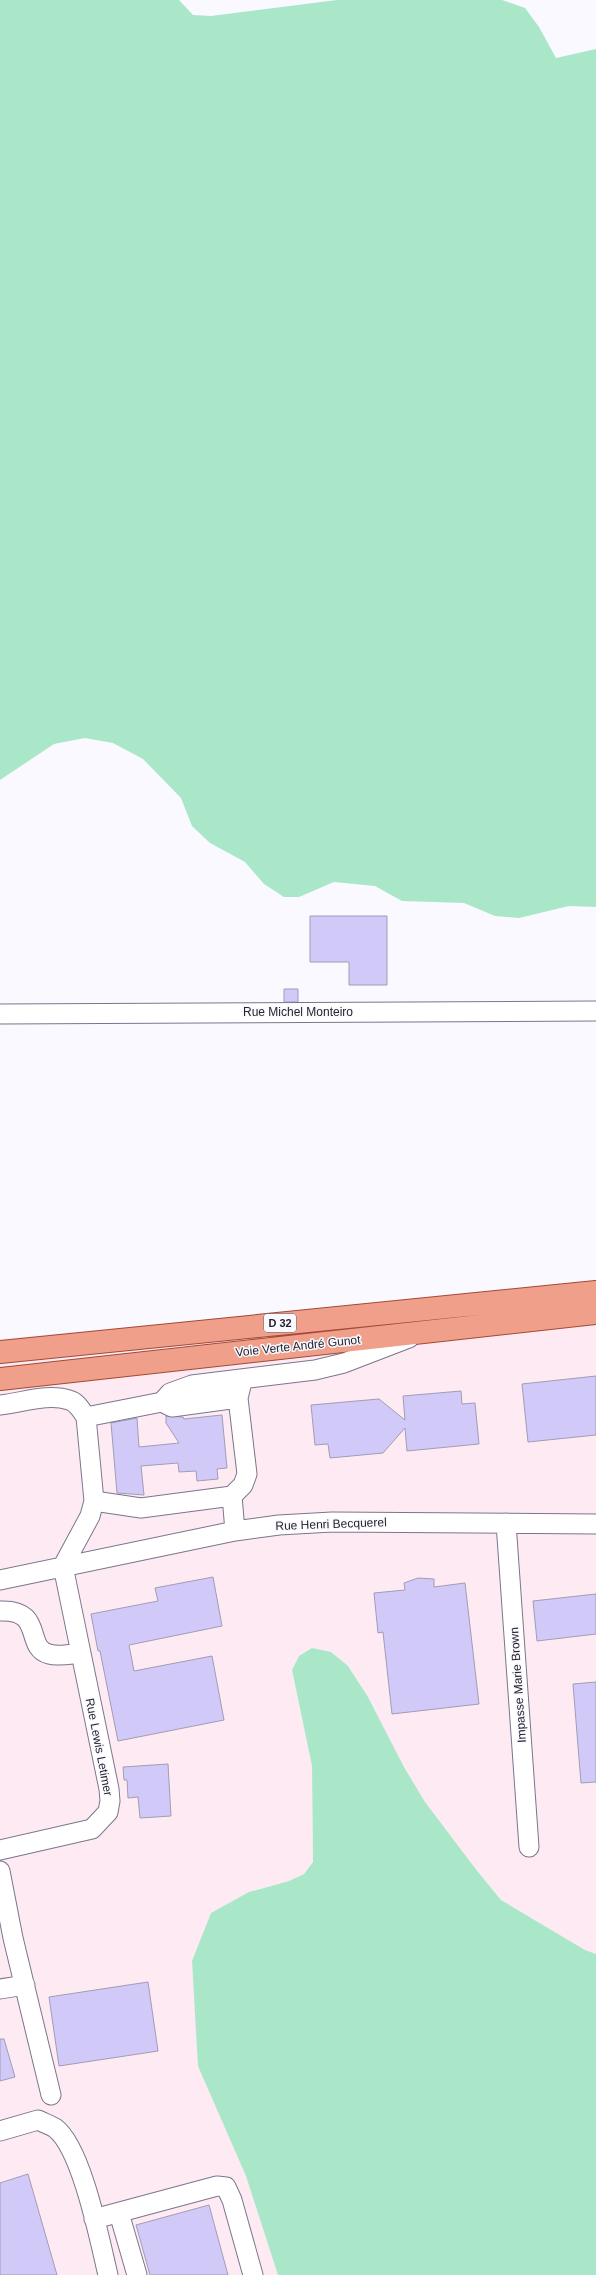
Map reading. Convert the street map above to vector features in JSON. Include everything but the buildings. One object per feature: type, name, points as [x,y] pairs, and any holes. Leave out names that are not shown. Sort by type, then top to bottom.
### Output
[{"type":"main road","points":[[560,1296],[576,1286],[596,1282]]},
{"type":"main road","name":"Voie Verte André Gunot","points":[[0,1352],[596,1292]]},
{"type":"main road","name":"Voie Verte André Gunot","points":[[0,1379],[596,1313]]},
{"type":"main road","points":[[555,1317],[572,1323],[596,1324]]},
{"type":"street","name":"Rue Michel Monteiro","points":[[0,1014],[596,1011]]},
{"type":"street","points":[[86,1417],[162,1402],[170,1393],[192,1385],[315,1370],[344,1363],[425,1332]]},
{"type":"street","points":[[94,1501],[140,1508],[232,1496],[243,1485],[247,1474],[238,1398],[241,1386],[245,1379]]},
{"type":"street","points":[[0,1404],[48,1398],[69,1400],[78,1406],[86,1417],[94,1501],[90,1516],[63,1566]]},
{"type":"street","points":[[162,1402],[172,1407],[238,1398]]},
{"type":"street","points":[[232,1496],[235,1531]]},
{"type":"street","name":"Rue Henri Becquerel","points":[[0,1580],[235,1531],[305,1522],[596,1524]]},
{"type":"street","name":"Impasse Marie Brown","points":[[506,1523],[529,1847]]},
{"type":"street","name":"Rue Lewis Letimer","points":[[0,1850],[92,1829],[108,1812],[110,1801],[108,1789],[63,1566]]},
{"type":"street","points":[[0,1611],[12,1611],[22,1614],[28,1620],[41,1650],[48,1654],[80,1653]]},
{"type":"street","points":[[0,1871],[51,2095]]},
{"type":"street","points":[[0,1988],[25,1985]]},
{"type":"street","points":[[0,2130],[38,2120],[56,2128],[71,2148],[94,2219],[108,2275]]},
{"type":"street","points":[[94,2219],[217,2186],[226,2187],[232,2200],[253,2275]]},
{"type":"street","points":[[120,2213],[137,2275]]},
{"type":"shaded area","points":[[596,1283],[596,1954],[585,1950],[501,1900],[425,1802],[404,1767],[368,1697],[348,1666],[292,1670],[312,1766],[313,1862],[304,1874],[289,1881],[249,1892],[192,1961],[195,2009],[278,2275],[0,2275],[0,1339]]},
{"type":"green space","points":[[0,0],[179,0],[193,15],[211,16],[337,0],[502,0],[525,8],[539,27],[556,58],[596,49],[596,907],[569,906],[519,918],[495,916],[464,903],[402,901],[375,886],[334,882],[299,897],[284,897],[264,884],[245,862],[210,843],[192,826],[181,798],[143,759],[113,743],[85,738],[54,744],[0,780]]},
{"type":"green space","points":[[312,1648],[331,1652],[348,1666],[368,1697],[404,1767],[425,1802],[501,1900],[585,1950],[596,1954],[596,2275],[278,2275],[246,2176],[198,2066],[192,1961],[211,1913],[249,1892],[289,1881],[304,1874],[313,1862],[312,1766],[292,1670],[299,1656]]}]
